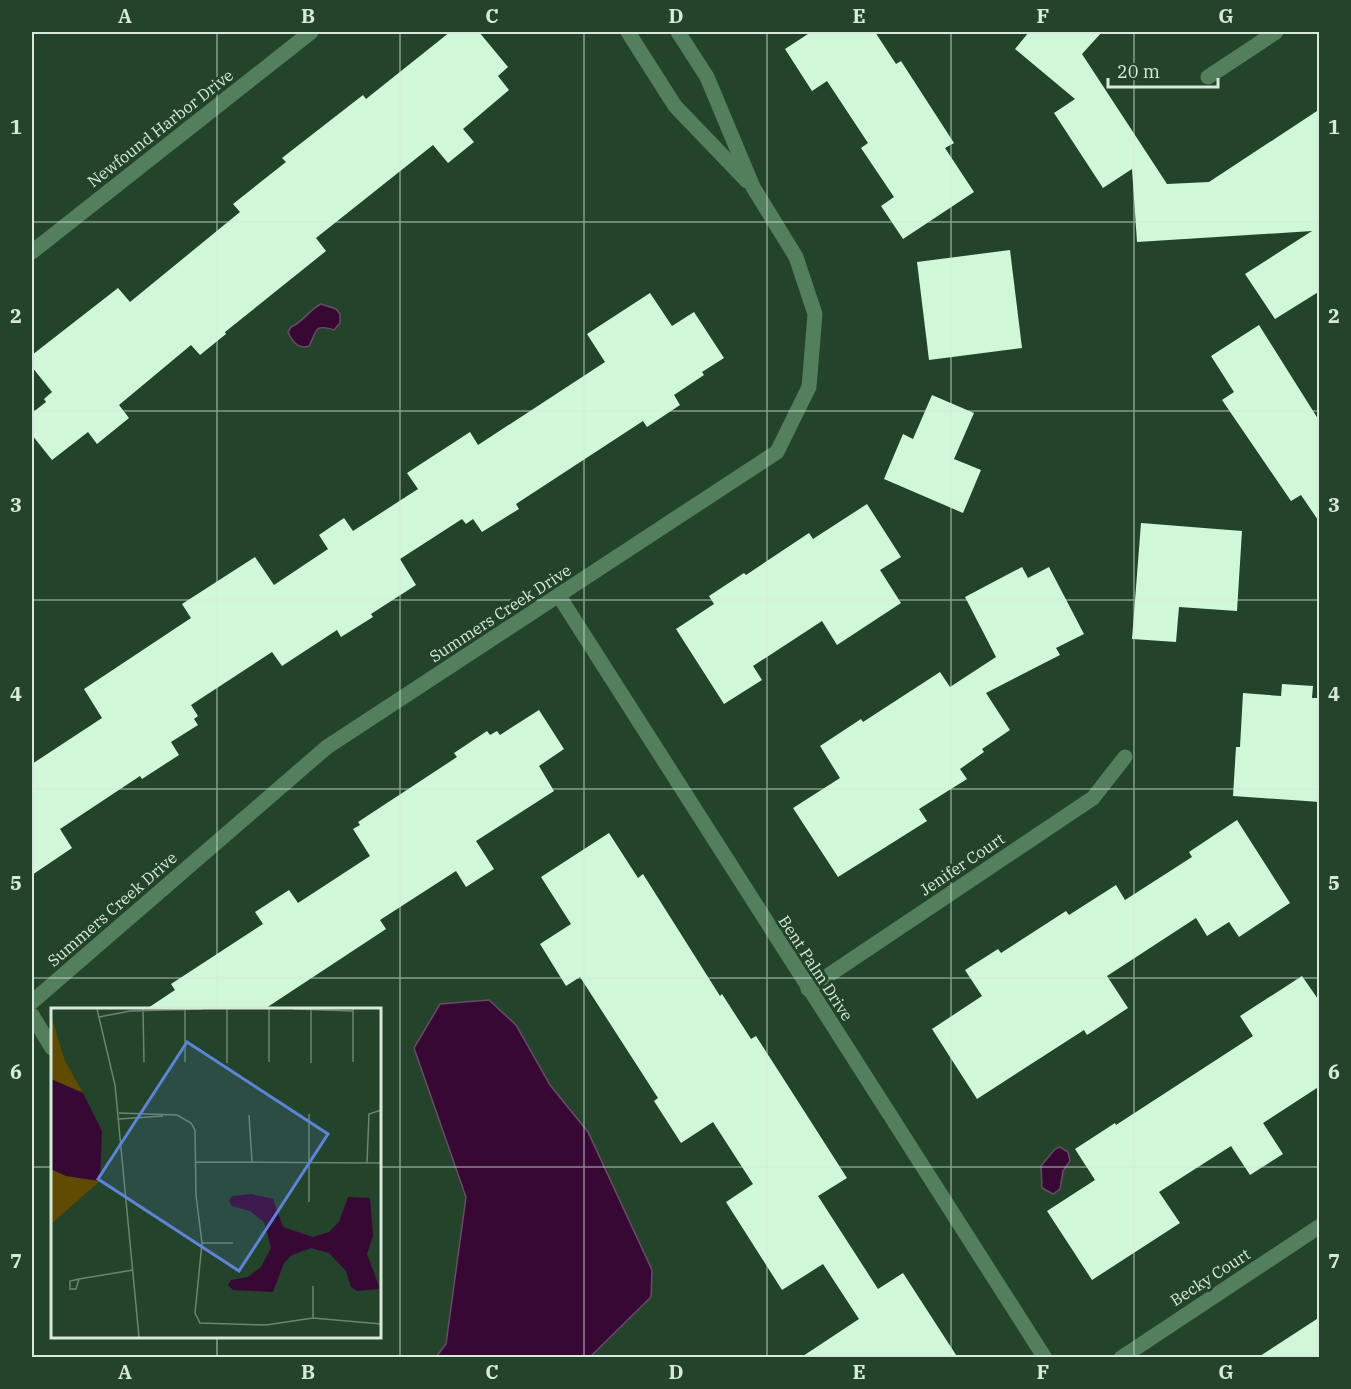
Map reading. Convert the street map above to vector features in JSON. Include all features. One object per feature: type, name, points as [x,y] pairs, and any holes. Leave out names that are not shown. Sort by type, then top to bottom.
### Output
[{"type":"street","name":"Newfound Harbor Drive","points":[[32,252],[311,32]]},
{"type":"street","name":"Summers Creek Drive","points":[[628,32],[675,106],[753,187]]},
{"type":"street","name":"Summers Creek Drive","points":[[32,1002],[327,747],[777,452],[809,387],[815,314],[796,257],[753,187],[707,77],[678,32]]},
{"type":"street","points":[[1208,76],[1276,32]]},
{"type":"street","name":"Bent Palm Drive","points":[[559,596],[1045,1358]]},
{"type":"street","name":"Jenifer Court","points":[[808,988],[1093,798],[1125,758]]},
{"type":"street","points":[[32,1016],[51,1046]]},
{"type":"street","name":"Becky Court","points":[[1121,1358],[1320,1226]]},
{"type":"shaded area","points":[[321,304],[336,309],[340,314],[340,323],[334,330],[319,328],[309,346],[299,346],[288,332],[291,327]]},
{"type":"shaded area","points":[[489,1000],[516,1025],[550,1085],[588,1132],[652,1270],[651,1297],[590,1357],[436,1357],[446,1344],[466,1197],[414,1048],[440,1004]]},
{"type":"shaded area","points":[[1060,1147],[1068,1152],[1070,1161],[1063,1171],[1060,1189],[1053,1194],[1042,1188],[1041,1166],[1055,1149]]},
{"type":"building","points":[[450,32],[479,32],[508,67],[498,76],[509,90],[463,129],[474,142],[448,163],[433,145],[316,238],[326,251],[225,332],[226,334],[200,355],[191,345],[119,405],[129,418],[97,444],[88,432],[52,460],[32,435],[32,413],[46,402],[44,399],[52,392],[32,367],[32,355],[118,288],[130,302],[240,212],[233,204],[286,162],[282,158],[363,95],[366,99]]},
{"type":"building","points":[[811,32],[875,32],[896,64],[901,61],[954,143],[945,148],[974,192],[903,239],[881,206],[894,197],[861,148],[868,143],[827,81],[812,91],[785,49]]},
{"type":"building","points":[[1029,32],[1102,32],[1082,54],[1167,184],[1209,182],[1320,109],[1320,291],[1275,319],[1245,274],[1312,231],[1137,242],[1132,169],[1103,188],[1054,113],[1075,99],[1015,49]]},
{"type":"building","points":[[1010,250],[1022,348],[929,360],[917,262]]},
{"type":"building","points":[[650,293],[672,326],[694,312],[724,358],[702,372],[704,375],[674,395],[680,405],[647,427],[643,421],[516,504],[519,509],[482,532],[473,519],[466,524],[462,519],[400,559],[416,585],[371,614],[373,617],[341,637],[337,630],[282,666],[272,652],[191,705],[198,716],[194,719],[198,725],[171,742],[179,755],[142,779],[140,776],[60,829],[72,848],[32,875],[32,764],[102,718],[84,689],[191,618],[182,604],[255,557],[274,585],[328,549],[319,535],[344,518],[353,531],[418,489],[407,473],[470,432],[478,445],[605,362],[587,334]]},
{"type":"building","points":[[1259,325],[1320,422],[1320,523],[1301,495],[1291,501],[1222,400],[1234,392],[1211,356]]},
{"type":"building","points":[[932,395],[974,413],[954,459],[981,470],[963,513],[884,479],[903,434],[913,439]]},
{"type":"building","points":[[867,504],[901,557],[880,570],[901,603],[837,645],[822,621],[753,666],[762,680],[724,704],[676,629],[714,604],[709,596],[744,573],[746,575],[809,533],[813,539]]},
{"type":"building","points":[[1141,523],[1242,531],[1237,611],[1179,607],[1176,642],[1132,639]]},
{"type":"building","points":[[1022,567],[1028,578],[1049,567],[1084,634],[1056,648],[1060,655],[986,693],[1010,730],[982,749],[984,752],[960,769],[967,779],[919,809],[927,821],[838,877],[793,808],[840,778],[820,746],[861,719],[863,722],[940,672],[950,687],[996,657],[965,597]]},
{"type":"building","points":[[1282,684],[1313,686],[1312,698],[1320,698],[1320,802],[1233,796],[1236,747],[1240,747],[1243,693],[1281,696]]},
{"type":"building","points":[[539,710],[564,749],[539,766],[554,791],[476,841],[494,869],[466,887],[456,871],[380,920],[386,929],[266,1008],[148,1008],[175,990],[171,984],[263,924],[255,912],[289,890],[298,903],[370,856],[353,829],[360,825],[358,822],[457,757],[454,753],[487,731],[490,735],[497,731],[500,735]]},
{"type":"building","points":[[1237,820],[1290,903],[1239,937],[1229,922],[1207,936],[1196,918],[1107,976],[1128,1008],[1087,1035],[1084,1030],[977,1099],[932,1029],[982,996],[965,970],[998,949],[1001,953],[1066,911],[1069,915],[1116,885],[1125,900],[1192,857],[1189,852]]},
{"type":"building","points":[[609,833],[638,878],[643,874],[720,996],[722,994],[751,1039],[756,1036],[847,1178],[818,1196],[878,1289],[903,1273],[958,1358],[800,1358],[859,1319],[823,1264],[782,1290],[726,1202],[753,1184],[713,1122],[681,1143],[654,1101],[658,1098],[580,977],[566,986],[540,944],[571,924],[541,877]]},
{"type":"building","points":[[1302,976],[1320,1002],[1320,1086],[1263,1123],[1283,1154],[1250,1175],[1231,1146],[1159,1192],[1180,1223],[1092,1280],[1047,1211],[1095,1180],[1075,1149],[1253,1036],[1240,1016]]},
{"type":"building","points":[[1320,1317],[1320,1358],[1257,1358]]}]
